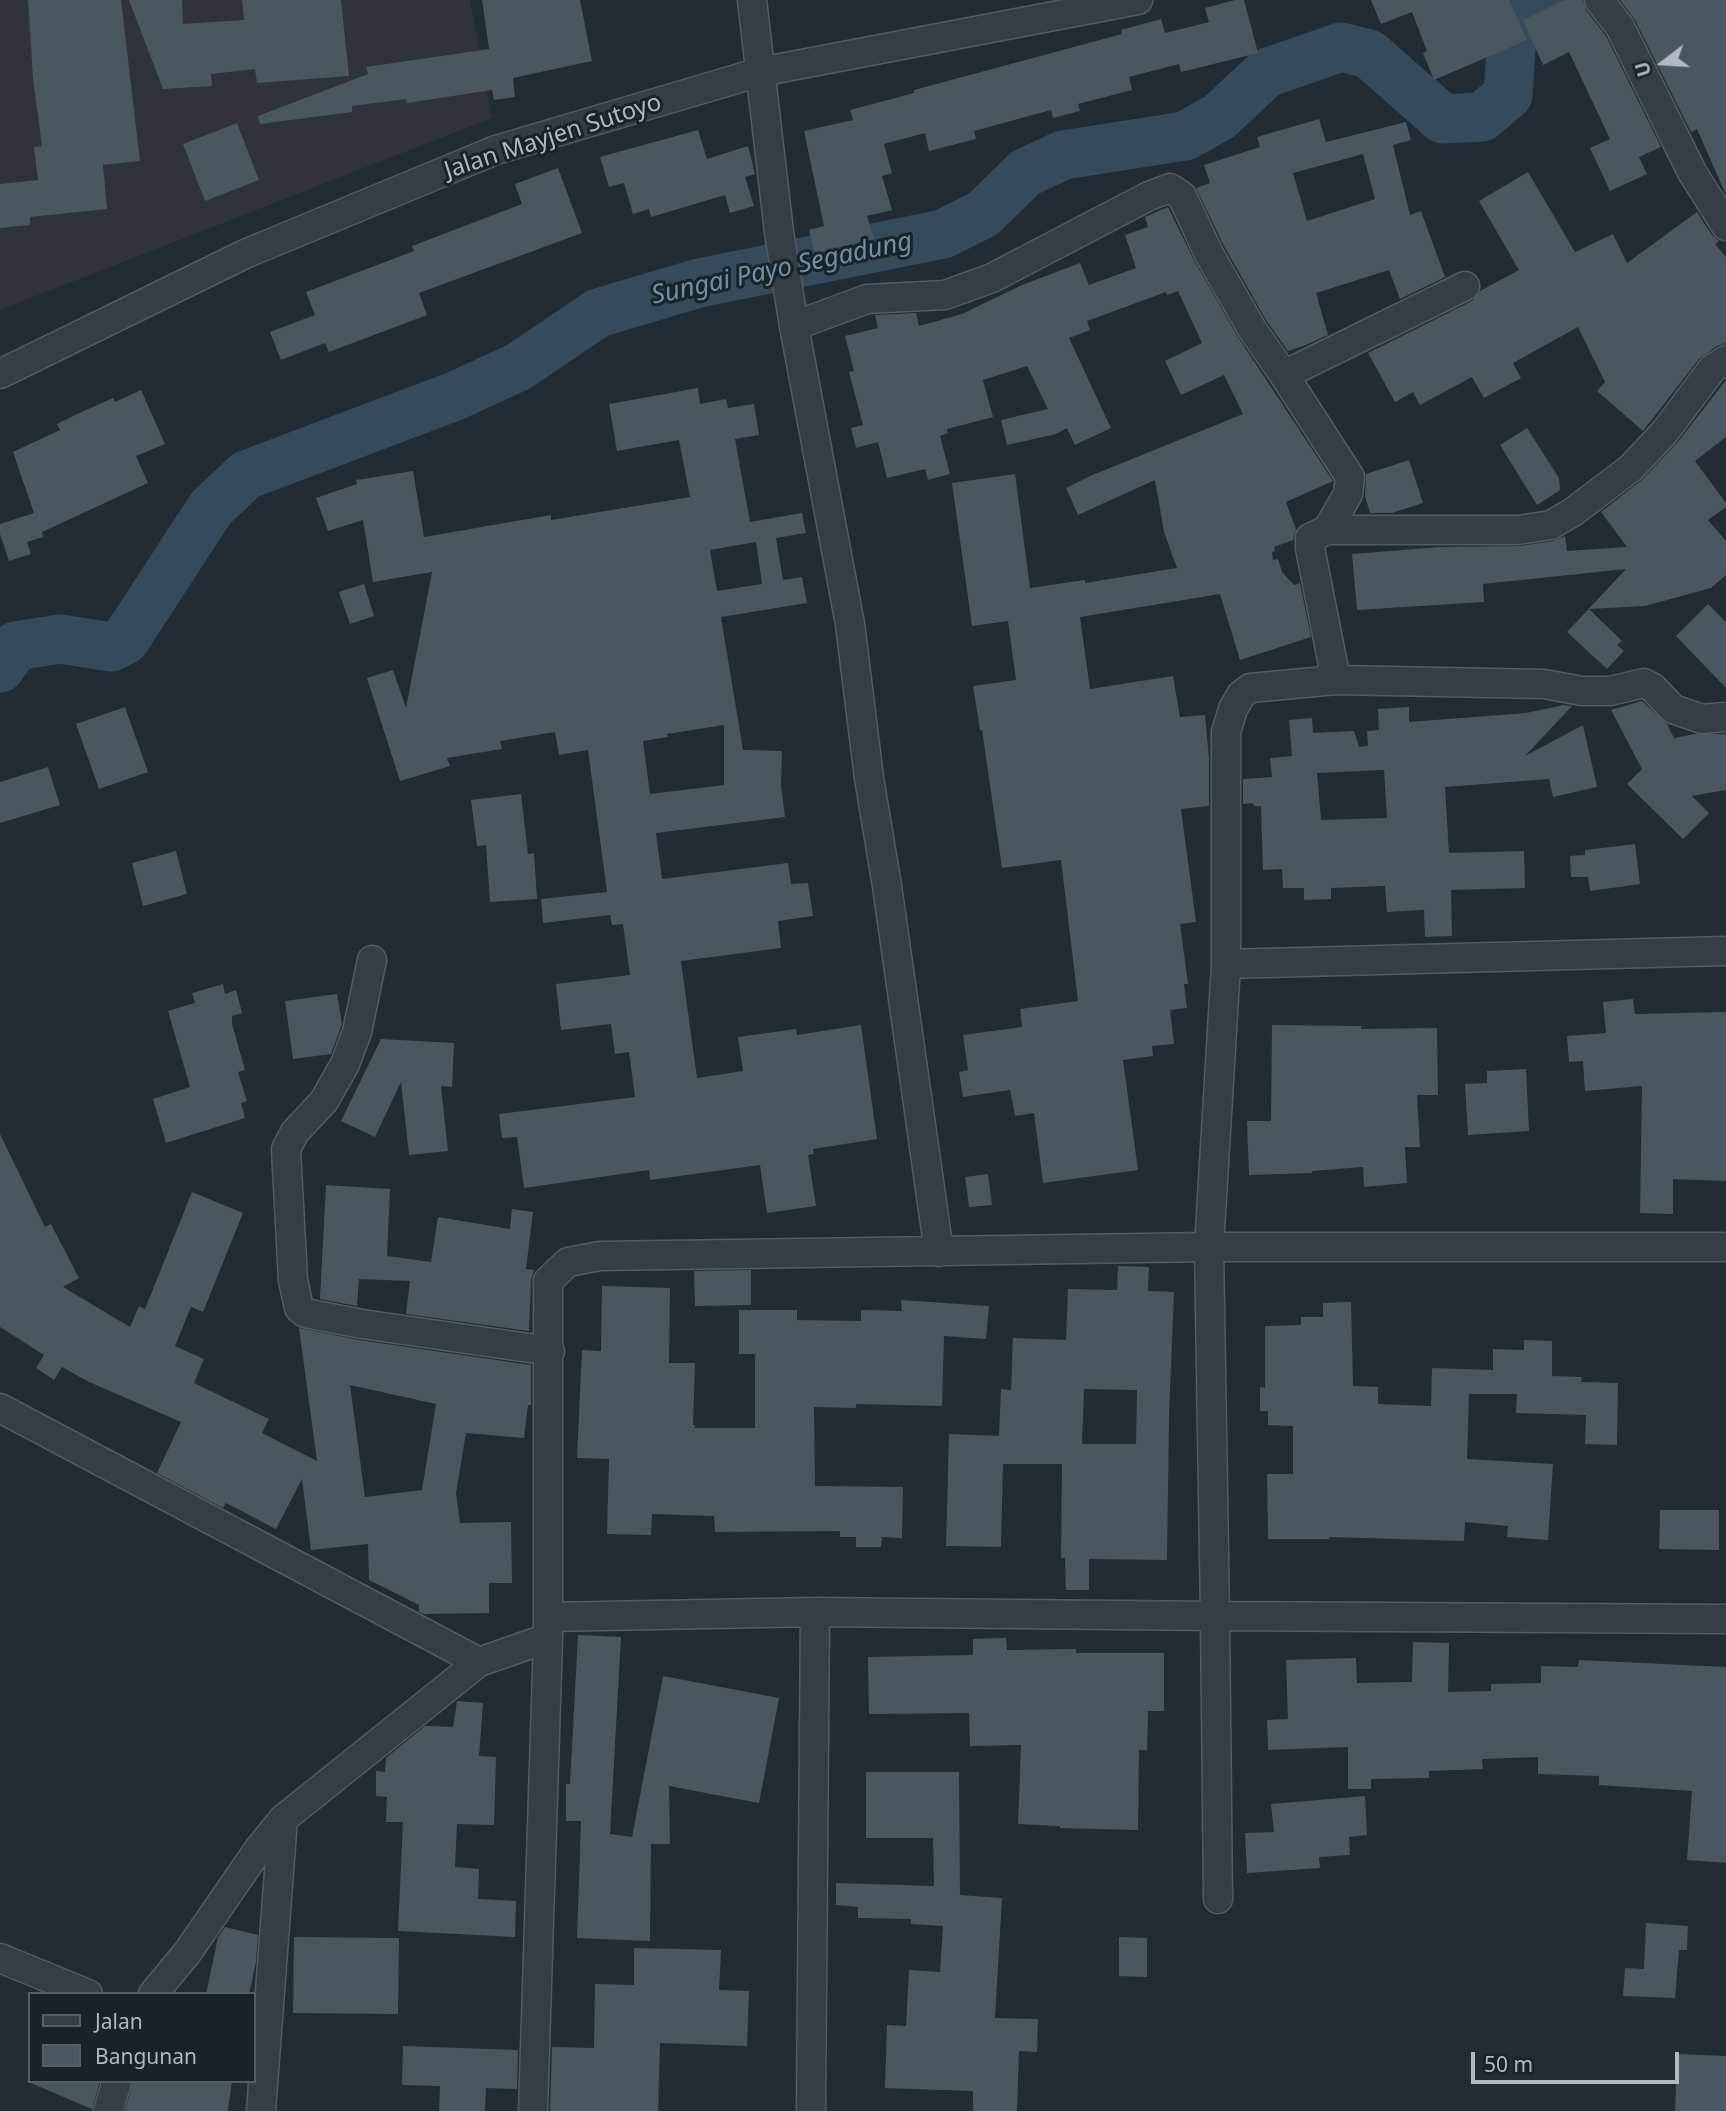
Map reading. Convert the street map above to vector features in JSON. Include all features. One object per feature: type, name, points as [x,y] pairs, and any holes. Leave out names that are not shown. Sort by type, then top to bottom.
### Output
[{"type":"street","points":[[752,0],[779,232],[850,624],[869,778],[939,1252]]},
{"type":"street","name":"Jalan Mayjen Sutoyo","points":[[0,374],[245,254],[496,150],[760,72],[1072,6],[1138,0]]},
{"type":"street","points":[[1599,0],[1620,27],[1692,172],[1726,226]]},
{"type":"street","points":[[792,314],[867,299],[945,295],[992,278],[1149,196],[1170,188],[1182,196],[1209,254],[1252,329],[1350,477],[1348,494],[1327,530]]},
{"type":"street","points":[[1284,375],[1465,286]]},
{"type":"street","points":[[1336,680],[1310,538],[1327,530],[1518,530],[1551,525],[1573,512],[1631,468],[1664,433],[1712,369],[1726,360]]},
{"type":"street","points":[[1218,1899],[1209,1247],[1226,964],[1226,732],[1233,709],[1241,695],[1250,688],[1336,680],[1544,684],[1582,691],[1610,691],[1644,684],[1653,688],[1673,709],[1702,719],[1726,717]]},
{"type":"street","points":[[1226,964],[1726,951]]},
{"type":"street","points":[[372,960],[357,1032],[345,1064],[324,1101],[295,1132],[286,1149],[293,1280],[299,1308],[305,1313],[362,1324],[550,1351]]},
{"type":"street","points":[[533,2111],[548,1627],[548,1281],[568,1262],[583,1258],[1209,1247],[1726,1247]]},
{"type":"street","points":[[0,1408],[479,1662]]},
{"type":"street","points":[[811,2111],[815,1612]]},
{"type":"street","points":[[155,1992],[187,1953],[258,1850],[283,1819],[479,1662],[548,1627],[815,1612],[1726,1619]]},
{"type":"street","points":[[261,2111],[283,1819]]},
{"type":"street","points":[[0,1958],[83,1992]]},
{"type":"street","points":[[108,2111],[116,2083]]},
{"type":"shaded area","points":[[0,0],[470,0],[492,118],[0,310]]},
{"type":"building","points":[[28,0],[121,0],[140,161],[103,165],[107,209],[30,217],[30,225],[0,228],[0,184],[38,180],[34,147],[42,146],[33,79]]},
{"type":"building","points":[[129,0],[182,0],[183,24],[244,20],[242,0],[341,0],[349,76],[257,83],[255,69],[211,74],[212,86],[163,89]]},
{"type":"building","points":[[482,0],[580,0],[592,61],[513,78],[515,97],[494,100],[492,90],[407,103],[406,99],[352,106],[352,112],[260,124],[258,116],[368,74],[366,67],[489,49]]},
{"type":"building","points":[[1244,0],[1258,53],[1181,72],[1179,64],[1129,77],[1132,90],[1078,104],[1080,111],[1053,118],[1051,110],[974,131],[976,139],[929,151],[925,133],[884,144],[892,173],[882,176],[892,210],[867,216],[874,239],[815,253],[809,230],[824,226],[804,131],[853,120],[850,110],[1122,34],[1121,30],[1161,19],[1165,33],[1209,22],[1205,8]]},
{"type":"building","points":[[1371,0],[1509,0],[1527,40],[1434,80],[1423,53],[1427,51],[1412,12],[1381,24]]},
{"type":"building","points":[[1565,0],[1583,0],[1586,10],[1606,36],[1661,147],[1639,157],[1647,174],[1610,191],[1590,148],[1610,139],[1569,52],[1543,65],[1523,20]]},
{"type":"building","points":[[1620,0],[1726,0],[1726,195],[1697,129],[1691,132],[1635,20]]},
{"type":"building","points":[[1319,119],[1326,142],[1406,122],[1411,140],[1393,145],[1410,215],[1421,211],[1445,277],[1400,299],[1389,270],[1316,293],[1328,335],[1288,351],[1266,320],[1224,246],[1196,188],[1210,183],[1204,165],[1260,147],[1257,137]],"holes":[[[1363,154],[1375,199],[1307,221],[1293,173]]]},
{"type":"building","points":[[237,123],[259,180],[205,201],[183,144]]},
{"type":"building","points":[[698,130],[707,159],[748,146],[755,174],[745,177],[754,206],[730,213],[725,195],[651,217],[649,209],[633,214],[624,183],[609,187],[600,157]]},
{"type":"building","points":[[558,168],[582,233],[419,293],[427,315],[329,352],[325,343],[281,360],[270,332],[315,315],[306,292],[414,251],[412,246],[522,204],[515,184]]},
{"type":"building","points":[[1528,172],[1575,252],[1613,234],[1627,263],[1697,212],[1719,241],[1715,244],[1726,257],[1726,343],[1699,359],[1643,431],[1597,391],[1605,382],[1578,327],[1513,363],[1521,378],[1484,398],[1472,377],[1420,405],[1413,392],[1395,402],[1368,353],[1472,301],[1480,291],[1519,270],[1479,201]]},
{"type":"building","points":[[1168,207],[1195,262],[1238,337],[1333,481],[1286,502],[1296,529],[1293,540],[1274,547],[1275,551],[1272,552],[1273,560],[1278,559],[1282,572],[1294,585],[1300,583],[1311,637],[1240,660],[1220,594],[1080,617],[1090,689],[1173,676],[1180,717],[1205,715],[1209,806],[1181,809],[1196,922],[1180,924],[1188,984],[1184,984],[1187,1008],[1170,1010],[1174,1044],[1152,1046],[1153,1056],[1123,1060],[1138,1170],[1043,1183],[1034,1113],[1015,1116],[1010,1090],[963,1097],[959,1072],[968,1070],[963,1035],[1022,1027],[1020,1009],[1078,1001],[1061,860],[1002,868],[973,686],[1016,680],[1008,621],[972,626],[952,483],[1015,474],[1030,588],[1085,580],[1085,583],[1177,568],[1164,532],[1155,480],[1078,515],[1066,488],[1243,414],[1224,375],[1181,395],[1165,361],[1202,343],[1178,291],[1167,295],[1166,292],[1087,321],[1090,330],[1069,338],[1111,428],[1075,445],[1067,428],[1056,434],[1007,445],[1001,420],[1048,409],[1027,366],[983,380],[993,417],[947,429],[948,433],[940,436],[950,474],[928,480],[925,469],[887,478],[878,442],[856,448],[851,428],[863,425],[849,372],[854,371],[845,336],[878,328],[875,315],[916,313],[919,326],[962,314],[1022,285],[1080,263],[1089,285],[1136,268],[1125,235],[1148,227],[1145,217]]},
{"type":"building","points":[[1726,380],[1726,437],[1695,461],[1726,503],[1726,507],[1708,520],[1726,541],[1726,575],[1711,588],[1645,606],[1589,609],[1622,641],[1617,645],[1624,651],[1607,669],[1567,632],[1626,569],[1483,584],[1484,602],[1357,610],[1352,554],[1440,547],[1520,546],[1553,541],[1565,536],[1567,551],[1627,547],[1601,512],[1643,479],[1677,443]]},
{"type":"building","points":[[698,388],[700,404],[726,399],[728,408],[754,404],[759,435],[735,439],[750,522],[802,513],[806,533],[776,538],[783,580],[802,577],[807,603],[721,617],[743,750],[782,751],[781,785],[785,817],[656,833],[662,879],[788,863],[791,884],[808,883],[813,916],[778,921],[781,948],[681,961],[697,1078],[743,1071],[738,1037],[796,1029],[797,1035],[861,1025],[877,1139],[813,1149],[814,1154],[808,1155],[816,1206],[767,1213],[760,1165],[650,1180],[649,1170],[524,1188],[517,1137],[502,1138],[499,1114],[635,1097],[629,1052],[615,1054],[611,1024],[561,1030],[556,984],[630,975],[623,924],[612,925],[610,915],[543,923],[541,899],[607,892],[588,750],[559,755],[555,732],[500,741],[502,749],[447,758],[450,766],[400,781],[367,678],[393,670],[406,708],[432,572],[373,582],[363,520],[328,531],[316,498],[357,484],[356,480],[413,471],[424,537],[551,515],[551,520],[690,497],[679,440],[617,451],[609,404]],"holes":[[[756,542],[762,584],[717,591],[710,550]],[[724,725],[724,785],[650,794],[643,741],[668,737],[667,734]]]},
{"type":"building","points":[[141,390],[165,444],[136,456],[148,483],[42,532],[43,537],[27,542],[31,554],[9,561],[0,534],[0,524],[34,513],[13,452],[60,430],[57,424],[77,414],[113,398],[115,402]]},
{"type":"building","points":[[1527,428],[1559,478],[1560,490],[1537,505],[1500,445]]},
{"type":"building","points":[[1409,460],[1423,503],[1392,513],[1370,513],[1365,496],[1366,474]]},
{"type":"building","points":[[364,584],[374,616],[350,624],[339,592]]},
{"type":"building","points":[[1708,604],[1726,622],[1726,688],[1676,636]]},
{"type":"building","points":[[1642,701],[1667,724],[1674,738],[1695,734],[1726,734],[1726,790],[1692,796],[1709,813],[1683,839],[1627,784],[1642,769],[1611,710]]},
{"type":"building","points":[[1564,705],[1572,706],[1525,756],[1583,725],[1597,787],[1553,797],[1549,779],[1445,787],[1449,853],[1524,851],[1525,888],[1451,890],[1452,936],[1425,937],[1424,910],[1387,912],[1385,886],[1331,888],[1331,899],[1304,900],[1304,888],[1283,888],[1282,869],[1263,870],[1261,806],[1243,804],[1243,779],[1272,777],[1270,758],[1292,756],[1289,720],[1312,718],[1313,733],[1354,731],[1359,747],[1368,746],[1367,731],[1379,730],[1378,709],[1409,707],[1409,722],[1526,713]],"holes":[[[1384,770],[1387,818],[1321,820],[1317,773]]]},
{"type":"building","points":[[125,707],[148,772],[99,789],[76,724]]},
{"type":"building","points":[[48,767],[60,805],[0,823],[0,782]]},
{"type":"building","points":[[521,794],[528,854],[534,853],[537,899],[490,902],[486,845],[477,846],[471,800]]},
{"type":"building","points":[[1635,844],[1640,884],[1590,891],[1588,877],[1571,877],[1570,856],[1585,855],[1585,850]]},
{"type":"building","points":[[176,851],[187,894],[143,906],[132,863]]},
{"type":"building","points":[[223,984],[225,994],[236,990],[242,1013],[232,1016],[232,1024],[245,1070],[238,1072],[247,1101],[241,1103],[245,1118],[166,1143],[153,1099],[190,1087],[168,1011],[195,1003],[192,993]]},
{"type":"building","points":[[337,994],[342,1024],[331,1054],[293,1059],[285,1001]]},
{"type":"building","points":[[1633,999],[1635,1014],[1726,1012],[1726,1181],[1673,1179],[1673,1214],[1640,1213],[1642,1086],[1585,1091],[1583,1061],[1569,1062],[1567,1036],[1606,1033],[1603,1002]]},
{"type":"building","points":[[1272,1025],[1361,1026],[1361,1029],[1437,1028],[1438,1095],[1417,1095],[1420,1147],[1405,1147],[1407,1183],[1364,1187],[1363,1167],[1312,1173],[1249,1175],[1247,1121],[1271,1121]]},
{"type":"building","points":[[381,1039],[454,1043],[452,1087],[441,1086],[448,1151],[409,1155],[401,1082],[375,1137],[341,1121]]},
{"type":"building","points":[[1526,1069],[1529,1131],[1468,1135],[1465,1084],[1487,1083],[1487,1071]]},
{"type":"building","points":[[0,1134],[45,1227],[51,1224],[79,1278],[63,1287],[130,1327],[139,1306],[145,1309],[192,1192],[243,1213],[203,1312],[191,1307],[175,1346],[204,1359],[194,1383],[269,1419],[262,1433],[317,1461],[299,1328],[359,1340],[531,1365],[531,1405],[528,1405],[524,1438],[466,1433],[456,1493],[460,1523],[511,1522],[512,1583],[489,1583],[489,1613],[419,1612],[419,1605],[369,1580],[368,1544],[311,1550],[302,1479],[276,1529],[226,1503],[223,1508],[157,1473],[181,1422],[87,1381],[62,1367],[54,1380],[36,1368],[44,1355],[0,1327]],"holes":[[[350,1385],[436,1404],[422,1490],[365,1497]]]},
{"type":"building","points":[[988,1174],[992,1205],[969,1207],[965,1177]]},
{"type":"building","points":[[326,1185],[390,1189],[387,1256],[431,1262],[438,1217],[510,1229],[512,1209],[533,1212],[526,1269],[534,1270],[529,1331],[406,1314],[410,1281],[359,1279],[357,1306],[320,1299]]},
{"type":"building","points":[[1118,1266],[1149,1267],[1148,1291],[1174,1292],[1167,1560],[1089,1559],[1089,1590],[1066,1590],[1065,1558],[1061,1558],[1062,1464],[1003,1464],[1001,1547],[946,1546],[949,1434],[999,1436],[1001,1389],[1011,1390],[1013,1338],[1066,1340],[1068,1289],[1117,1290]],"holes":[[[1084,1389],[1137,1390],[1136,1444],[1082,1444]]]},
{"type":"building","points":[[751,1270],[751,1305],[695,1306],[694,1271]]},
{"type":"building","points":[[602,1286],[670,1288],[669,1363],[695,1363],[695,1428],[755,1428],[755,1354],[739,1354],[739,1310],[797,1310],[797,1320],[861,1321],[861,1310],[902,1311],[901,1300],[989,1306],[986,1339],[944,1336],[942,1406],[856,1404],[856,1408],[814,1407],[815,1486],[903,1487],[902,1538],[882,1537],[881,1547],[856,1547],[856,1537],[840,1537],[840,1531],[715,1532],[714,1516],[652,1514],[651,1535],[607,1534],[609,1459],[577,1458],[582,1350],[601,1351]]},
{"type":"building","points":[[1351,1302],[1353,1386],[1378,1387],[1378,1404],[1431,1406],[1432,1368],[1493,1370],[1493,1349],[1524,1350],[1524,1340],[1552,1341],[1552,1376],[1582,1377],[1581,1382],[1618,1383],[1617,1445],[1585,1444],[1586,1415],[1516,1413],[1517,1394],[1469,1394],[1467,1459],[1553,1464],[1548,1540],[1507,1537],[1508,1526],[1465,1522],[1464,1541],[1329,1537],[1268,1539],[1267,1474],[1293,1474],[1293,1426],[1268,1425],[1268,1411],[1260,1411],[1260,1387],[1265,1388],[1265,1326],[1301,1325],[1301,1317],[1323,1317],[1323,1303]]},
{"type":"building","points":[[1660,1510],[1719,1510],[1719,1550],[1659,1549]]},
{"type":"building","points":[[578,1635],[621,1637],[610,1834],[632,1837],[663,1676],[779,1698],[759,1803],[669,1786],[670,1844],[651,1844],[650,1941],[577,1938],[581,1821],[566,1821],[566,1784],[570,1784]]},
{"type":"building","points":[[1006,1638],[1007,1650],[1076,1649],[1076,1653],[1164,1653],[1164,1711],[1148,1711],[1147,1750],[1139,1750],[1138,1830],[1018,1824],[1021,1745],[970,1746],[969,1713],[869,1714],[868,1657],[973,1655],[973,1639]]},
{"type":"building","points":[[1413,1642],[1449,1643],[1448,1692],[1491,1691],[1491,1684],[1541,1683],[1541,1666],[1578,1667],[1579,1660],[1726,1667],[1726,1863],[1687,1860],[1692,1791],[1599,1785],[1599,1776],[1538,1774],[1538,1757],[1482,1759],[1483,1769],[1429,1771],[1429,1778],[1371,1779],[1371,1789],[1348,1789],[1348,1747],[1268,1750],[1267,1720],[1288,1719],[1286,1660],[1356,1658],[1357,1683],[1412,1682]]},
{"type":"building","points":[[457,1701],[483,1703],[479,1756],[496,1757],[494,1825],[457,1824],[455,1867],[479,1869],[478,1899],[516,1901],[515,1937],[398,1931],[403,1822],[386,1822],[387,1797],[376,1796],[376,1771],[385,1772],[386,1758],[425,1726],[453,1727]]},
{"type":"building","points":[[866,1772],[959,1772],[960,1895],[1002,1898],[995,2018],[1038,2019],[1037,2052],[1019,2051],[1017,2111],[973,2111],[973,2091],[885,2088],[887,2025],[906,2026],[909,1970],[940,1972],[943,1926],[911,1924],[911,1919],[858,1918],[858,1907],[836,1905],[836,1883],[934,1886],[933,1838],[866,1838]]},
{"type":"building","points":[[1365,1796],[1367,1835],[1349,1837],[1350,1855],[1319,1857],[1320,1868],[1247,1873],[1245,1833],[1274,1832],[1271,1804]]},
{"type":"building","points":[[1646,1923],[1688,1926],[1687,1950],[1679,1950],[1675,1998],[1623,1996],[1625,1968],[1644,1969]]},
{"type":"building","points":[[225,1927],[258,1935],[249,1992],[206,1992],[218,1937]]},
{"type":"building","points":[[294,1937],[399,1938],[398,2014],[293,2013]]},
{"type":"building","points":[[1119,1937],[1147,1938],[1147,1977],[1119,1976]]},
{"type":"building","points":[[634,1948],[721,1950],[719,1990],[749,1991],[747,2046],[660,2043],[658,2111],[550,2111],[552,2047],[594,2048],[595,1984],[634,1985]]},
{"type":"building","points":[[403,2046],[518,2050],[517,2089],[486,2088],[485,2111],[439,2111],[440,2086],[402,2085]]},
{"type":"building","points":[[1677,2054],[1726,2056],[1726,2111],[1675,2111]]},
{"type":"building","points":[[31,2083],[99,2083],[92,2109]]},
{"type":"building","points":[[132,2083],[232,2083],[228,2111],[125,2111]]},
{"type":"waterway","name":"Sungai Payo Segadung","points":[[0,668],[16,646],[60,639],[111,647],[125,640],[211,508],[246,475],[455,396],[518,367],[598,313],[699,283],[943,234],[983,214],[1025,173],[1063,155],[1185,136],[1219,117],[1266,73],[1341,47],[1369,54],[1443,119],[1482,117],[1508,95],[1512,34],[1519,15],[1539,0]]}]
